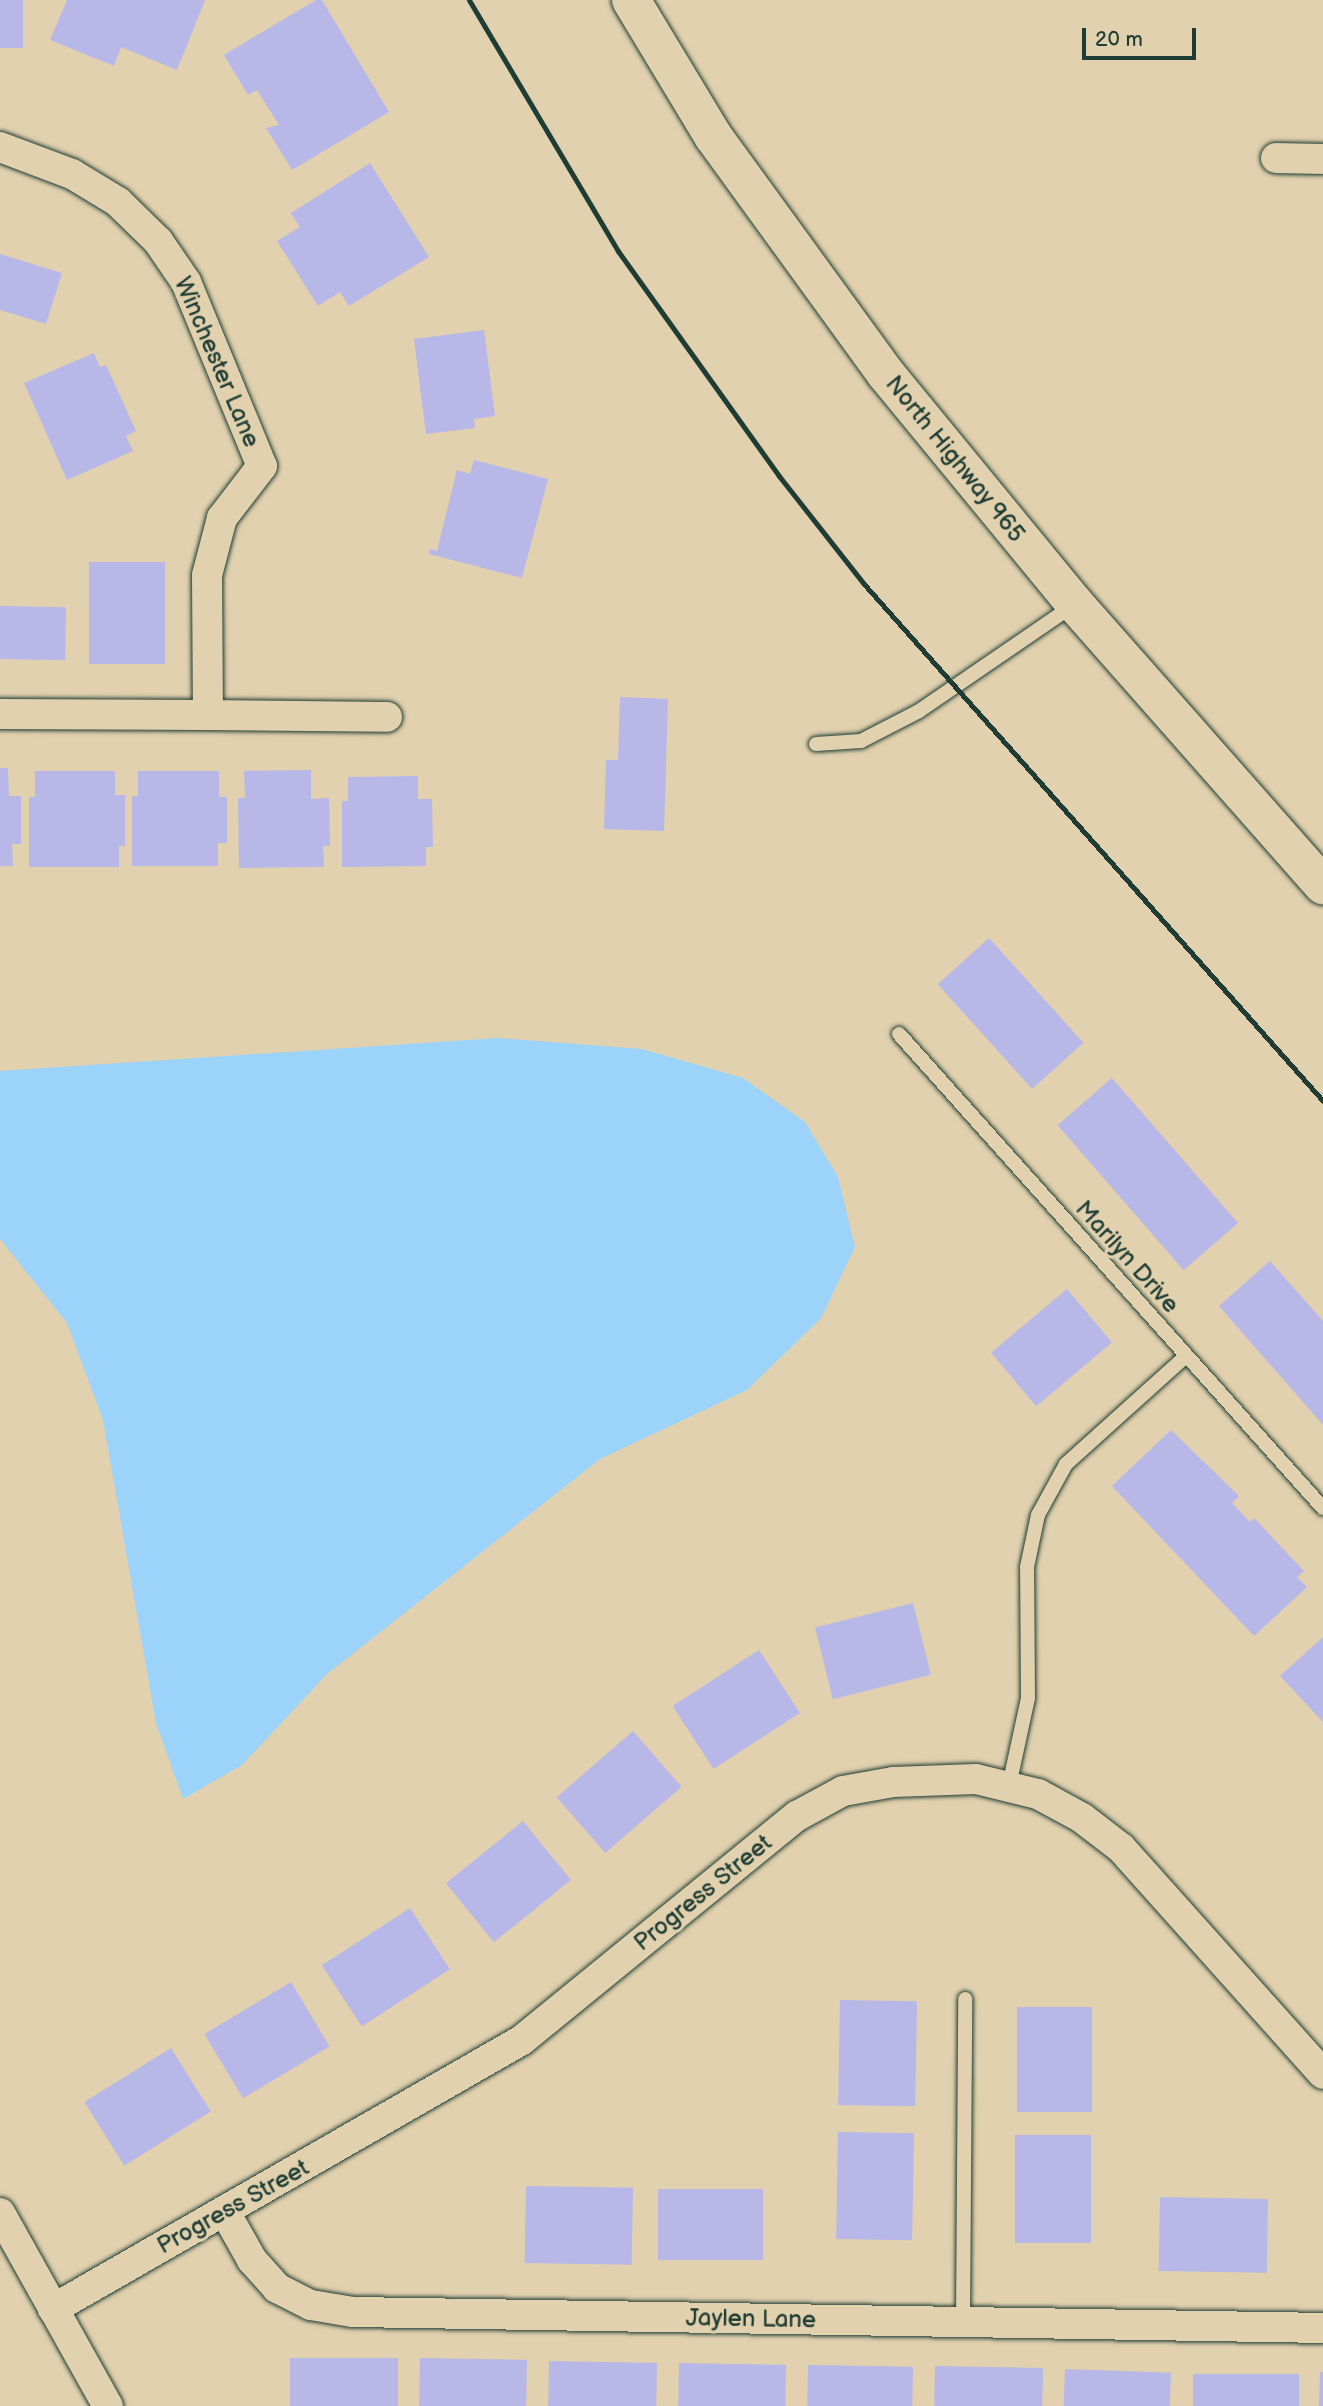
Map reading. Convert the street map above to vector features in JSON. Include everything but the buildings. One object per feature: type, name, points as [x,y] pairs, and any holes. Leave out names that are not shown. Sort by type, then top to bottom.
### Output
[{"type":"street","name":"North Highway 965","points":[[631,0],[713,136],[829,299],[1075,604],[1323,885]]},
{"type":"street","name":"Winchester Lane","points":[[0,147],[72,174],[118,202],[158,241],[186,282],[262,466],[222,518],[207,575],[208,715]]},
{"type":"street","points":[[1276,158],[1323,159]]},
{"type":"street","points":[[0,714],[387,717]]},
{"type":"street","name":"Progress Street","points":[[53,2309],[522,2040],[797,1816],[843,1791],[939,1777],[1009,1786],[1082,1818],[1121,1848],[1323,2074]]},
{"type":"street","name":"Jaylen Lane","points":[[225,2212],[252,2260],[277,2288],[311,2305],[353,2312],[1323,2328]]},
{"type":"street","points":[[0,2213],[108,2406]]},
{"type":"lane","points":[[816,744],[861,741],[919,711],[1075,604]]},
{"type":"lane","name":"Marilyn Drive","points":[[900,1034],[1323,1508]]},
{"type":"lane","points":[[1009,1786],[1028,1698],[1027,1567],[1038,1515],[1066,1464],[1186,1356]]},
{"type":"lane","points":[[963,2322],[965,1999]]},
{"type":"water","points":[[498,1038],[642,1049],[743,1078],[805,1122],[838,1177],[855,1247],[821,1318],[747,1390],[600,1459],[327,1674],[242,1765],[183,1799],[156,1723],[103,1420],[67,1323],[0,1239],[0,1071]]},
{"type":"railway","points":[[469,0],[618,251],[779,476],[864,584],[1323,1101]]}]
